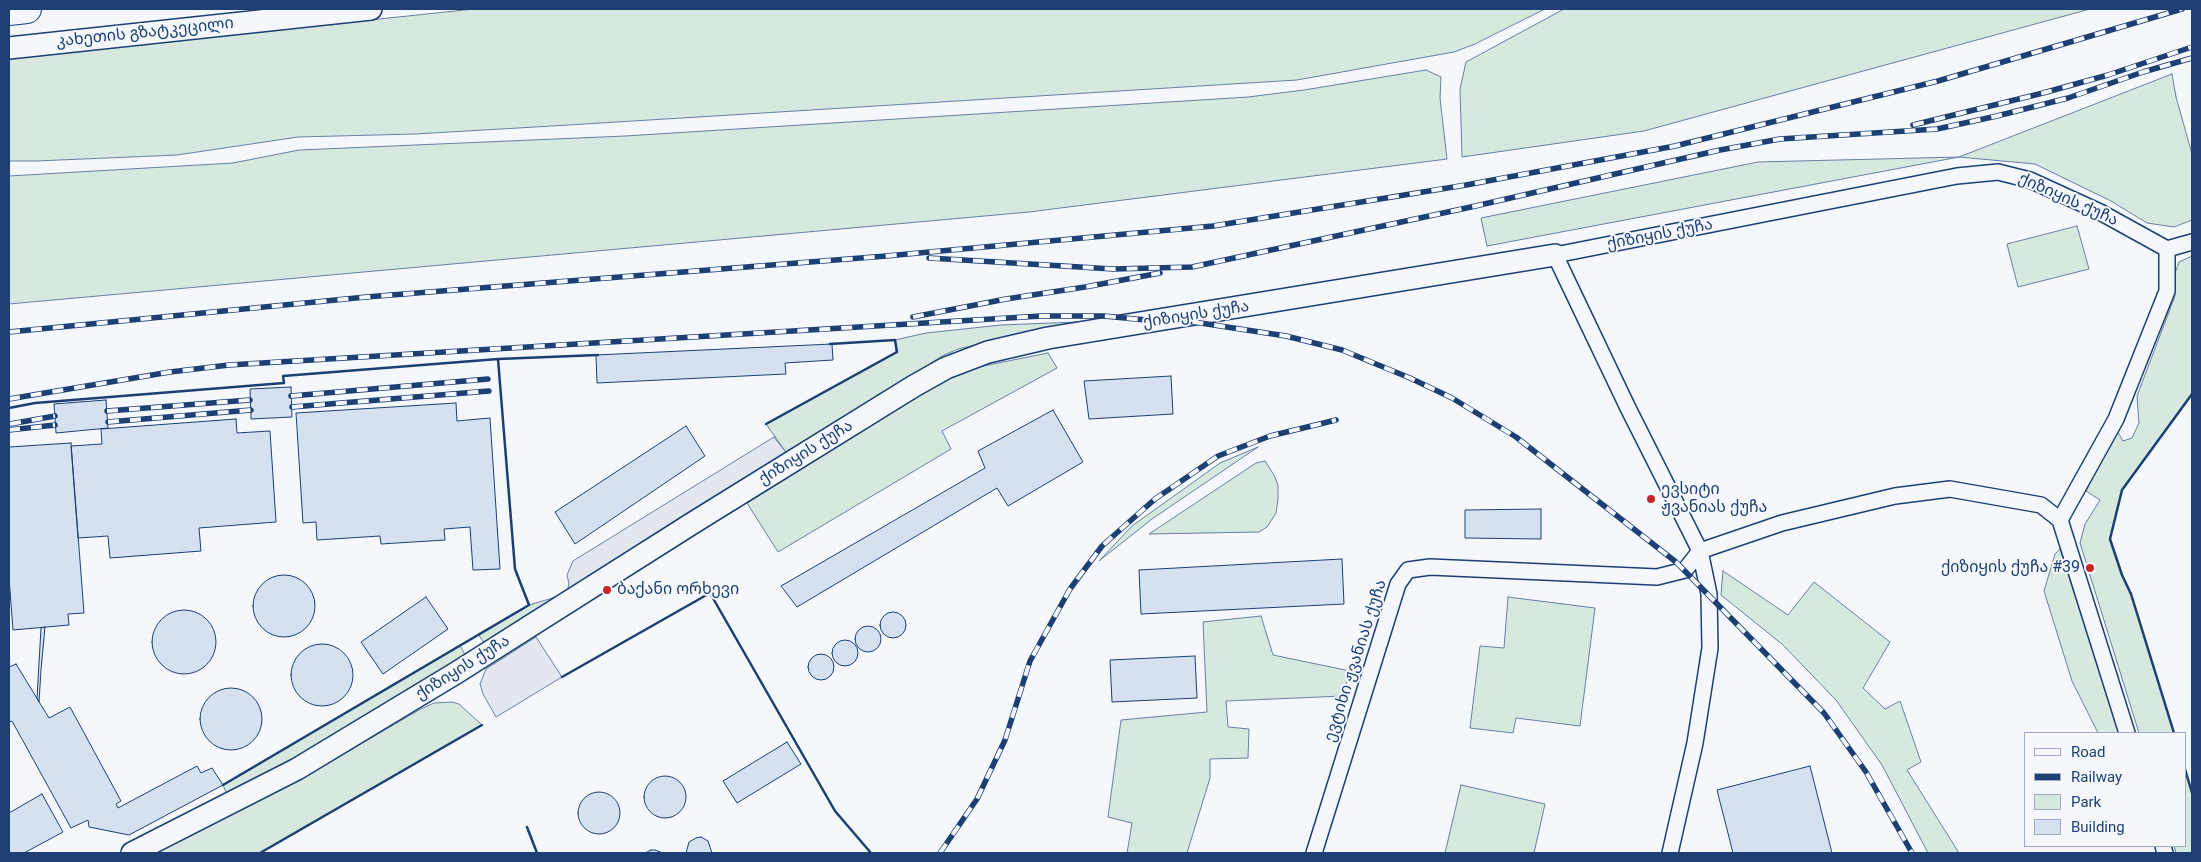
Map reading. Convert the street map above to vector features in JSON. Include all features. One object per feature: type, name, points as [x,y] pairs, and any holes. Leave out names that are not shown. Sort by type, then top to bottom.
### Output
[{"type":"highway","points":[[9,11],[27,9]]},
{"type":"street","name":"კახეთის გზატკეცილი","points":[[9,48],[371,9]]},
{"type":"street","name":"ქიზიყის ქუჩა","points":[[132,853],[297,769],[456,673],[906,391],[946,368],[988,352],[1048,338],[1555,255],[1957,176],[1998,172],[2038,183],[2100,212],[2167,248]]},
{"type":"street","points":[[2060,520],[2116,418],[2167,291],[2167,248],[2192,242]]},
{"type":"street","points":[[1555,255],[1628,408],[1700,551],[1709,594],[1710,648],[1695,743],[1670,853]]},
{"type":"street","points":[[1700,551],[1782,523],[1895,496],[1950,488],[2041,505],[2060,520],[2127,732]]},
{"type":"street","name":"ევტიხი ჟვანიას ქუჩა","points":[[1314,853],[1398,584],[1408,570],[1430,567],[1657,577],[1685,570],[1700,551]]},
{"type":"green space","points":[[474,9],[1545,9],[1475,44],[1454,52],[1297,80],[415,134],[298,137],[177,155],[9,161],[9,58]]},
{"type":"green space","points":[[1564,9],[2090,9],[1644,131],[1462,157],[1460,89],[1466,62]]},
{"type":"green space","points":[[1426,70],[1441,77],[1440,98],[1447,159],[1029,212],[9,304],[9,176],[233,163],[299,150],[625,136],[1248,97]]},
{"type":"green space","points":[[2172,74],[2176,97],[2192,154],[2192,220],[2174,227],[2147,223],[2111,201],[2035,164],[1959,157]]},
{"type":"green space","points":[[1959,157],[1487,246],[1481,218],[1758,162]]},
{"type":"green space","points":[[2077,226],[2089,269],[2018,287],[2007,244]]},
{"type":"green space","points":[[2192,256],[2192,394],[2122,490],[2110,539],[2122,575],[2131,594],[2174,732],[2139,732],[2080,543],[2085,524],[2100,500],[2086,491],[2116,429],[2123,441],[2132,438],[2139,423],[2137,396],[2175,296],[2175,273],[2179,262]]},
{"type":"green space","points":[[1077,322],[958,349],[942,356],[788,455],[766,424],[896,352],[895,340],[926,333],[1001,325]]},
{"type":"green space","points":[[1048,353],[1057,368],[942,431],[951,449],[778,552],[747,503],[947,378],[978,367]]},
{"type":"green space","points":[[1258,447],[1152,519],[1099,561],[1132,526],[1220,463]]},
{"type":"green space","points":[[1265,461],[1278,485],[1276,513],[1267,527],[1259,532],[1149,534],[1256,463]]},
{"type":"green space","points":[[2060,549],[2119,732],[2098,732],[2072,681],[2044,591],[2055,554]]},
{"type":"green space","points":[[1723,571],[1788,615],[1814,582],[1890,642],[1863,688],[1885,709],[1900,701],[1921,762],[1907,770],[1959,853],[1928,853],[1882,765],[1836,700],[1783,645],[1721,595]]},
{"type":"green space","points":[[566,594],[485,644],[478,634],[529,605]]},
{"type":"green space","points":[[1508,597],[1595,608],[1580,726],[1516,718],[1513,733],[1470,728],[1480,646],[1504,648]]},
{"type":"green space","points":[[1261,616],[1273,655],[1350,671],[1343,696],[1226,701],[1228,727],[1249,729],[1248,758],[1210,759],[1210,778],[1187,853],[1127,853],[1132,823],[1108,817],[1121,720],[1207,712],[1203,622]]},
{"type":"green space","points":[[460,645],[466,657],[305,753],[227,794],[223,785]]},
{"type":"green space","points":[[452,702],[459,704],[482,725],[260,853],[150,853],[302,778],[419,710],[434,703]]},
{"type":"green space","points":[[2186,772],[2192,793],[2192,853],[2176,853],[2174,847],[2186,847]]},
{"type":"green space","points":[[1461,785],[1545,804],[1534,853],[1445,853]]},
{"type":"shaded area","points":[[774,437],[788,455],[566,594],[569,584],[567,575],[573,561]]},
{"type":"shaded area","points":[[536,637],[562,677],[496,717],[483,694],[480,684],[486,669]]},
{"type":"building","points":[[832,344],[833,360],[785,363],[786,374],[597,383],[596,355]]},
{"type":"building","points":[[1171,376],[1173,414],[1089,419],[1084,381]]},
{"type":"building","points":[[291,387],[292,417],[251,419],[250,389]]},
{"type":"building","points":[[106,400],[108,428],[56,433],[54,404]]},
{"type":"building","points":[[456,403],[457,421],[490,418],[500,569],[473,570],[470,527],[444,529],[445,540],[381,544],[380,536],[317,540],[316,522],[303,523],[296,413]]},
{"type":"building","points":[[1053,410],[1083,462],[1008,506],[997,488],[797,607],[781,586],[985,468],[978,451]]},
{"type":"building","points":[[236,419],[237,433],[270,431],[276,522],[199,528],[201,551],[110,558],[108,536],[78,538],[71,446],[102,444],[101,429]]},
{"type":"building","points":[[686,426],[705,456],[575,544],[555,512]]},
{"type":"building","points":[[71,443],[84,613],[68,614],[69,625],[13,630],[9,578],[9,447]]},
{"type":"building","points":[[1541,509],[1541,539],[1465,538],[1465,510]]},
{"type":"building","points":[[1342,559],[1344,604],[1141,614],[1139,570]]},
{"type":"building","points":[[278,575],[290,575],[306,584],[313,594],[315,606],[313,618],[306,628],[290,637],[278,637],[267,632],[258,623],[253,612],[253,600],[258,589],[267,580]]},
{"type":"building","points":[[426,597],[448,629],[383,674],[361,642]]},
{"type":"building","points":[[184,610],[202,616],[210,624],[216,642],[210,660],[202,668],[184,674],[166,668],[158,660],[152,642],[158,624],[166,616]]},
{"type":"building","points":[[893,612],[902,616],[906,625],[902,634],[893,638],[884,634],[880,625],[884,616]]},
{"type":"building","points":[[868,626],[877,630],[881,639],[877,648],[868,652],[859,648],[855,639],[859,630]]},
{"type":"building","points":[[45,627],[39,702],[37,698],[41,628]]},
{"type":"building","points":[[845,640],[854,644],[858,653],[854,662],[845,666],[836,662],[832,653],[836,644]]},
{"type":"building","points":[[316,644],[328,644],[344,653],[351,663],[353,675],[351,687],[344,697],[328,706],[316,706],[305,701],[296,692],[291,681],[291,669],[296,658],[305,649]]},
{"type":"building","points":[[821,654],[830,658],[834,667],[830,676],[821,680],[812,676],[808,667],[812,658]]},
{"type":"building","points":[[1195,656],[1197,698],[1112,702],[1110,660]]},
{"type":"building","points":[[16,664],[49,718],[70,707],[121,801],[116,804],[118,808],[197,766],[201,773],[212,768],[223,785],[129,835],[89,827],[88,820],[71,828],[12,721],[9,722],[9,667]]},
{"type":"building","points":[[225,688],[237,688],[253,697],[260,707],[262,719],[260,731],[253,741],[237,750],[225,750],[214,745],[205,736],[200,725],[200,713],[205,702],[214,693]]},
{"type":"building","points":[[787,742],[801,764],[737,803],[723,781]]},
{"type":"building","points":[[1810,766],[1832,853],[1733,853],[1717,790]]},
{"type":"building","points":[[665,776],[680,782],[686,797],[680,812],[665,818],[650,812],[644,797],[650,782]]},
{"type":"building","points":[[599,792],[614,798],[620,813],[614,828],[599,834],[584,828],[578,813],[584,798]]},
{"type":"building","points":[[42,794],[63,832],[24,853],[9,853],[9,813]]},
{"type":"building","points":[[701,837],[708,841],[712,853],[686,853],[689,842]]},
{"type":"building","points":[[655,850],[663,853],[645,853]]},
{"type":"railway","points":[[9,332],[366,297],[886,256],[1213,226],[1466,185],[1675,146],[1938,81],[2182,9]]},
{"type":"railway","points":[[1913,125],[2108,75],[2192,47]]},
{"type":"railway","points":[[929,258],[1113,269],[1192,267],[1471,207],[1720,150],[1780,139],[1937,129],[2068,98],[2143,72],[2192,58]]},
{"type":"railway","points":[[913,317],[1160,273]]},
{"type":"railway","points":[[9,399],[170,372],[229,365],[1041,316],[1104,316],[1146,320],[1174,319],[1286,336],[1342,350],[1410,378],[1452,398],[1516,437],[1676,562],[1824,713],[1866,772],[1912,853]]},
{"type":"railway","points":[[291,396],[488,379]]},
{"type":"railway","points":[[292,407],[489,391]]},
{"type":"railway","points":[[107,411],[250,400]]},
{"type":"railway","points":[[108,422],[251,410]]},
{"type":"railway","points":[[10,424],[55,416]]},
{"type":"railway","points":[[940,853],[977,799],[1005,740],[1030,661],[1070,589],[1102,546],[1155,499],[1218,456],[1270,436],[1336,420]]},
{"type":"railway","points":[[9,430],[55,425]]},
{"type":"wall","points":[[766,424],[897,352],[895,340],[830,344]]},
{"type":"wall","points":[[9,408],[35,403],[284,383],[283,376],[498,359],[598,355]]},
{"type":"wall","points":[[223,785],[529,605],[515,569],[498,359]]},
{"type":"wall","points":[[2174,732],[2131,594],[2122,575],[2110,539],[2122,490],[2192,394]]},
{"type":"wall","points":[[562,677],[710,593],[835,811],[871,853]]},
{"type":"wall","points":[[260,853],[482,725]]},
{"type":"wall","points":[[2186,772],[2192,793]]},
{"type":"wall","points":[[527,827],[537,853]]},
{"type":"place","name":"ევსიტი ჟვანიას ქუჩა","points":[[1651,499]]},
{"type":"place","name":"ქიზიყის ქუჩა #39","points":[[2090,568]]},
{"type":"place","name":"ბაქანი ორხევი","points":[[607,590]]}]
